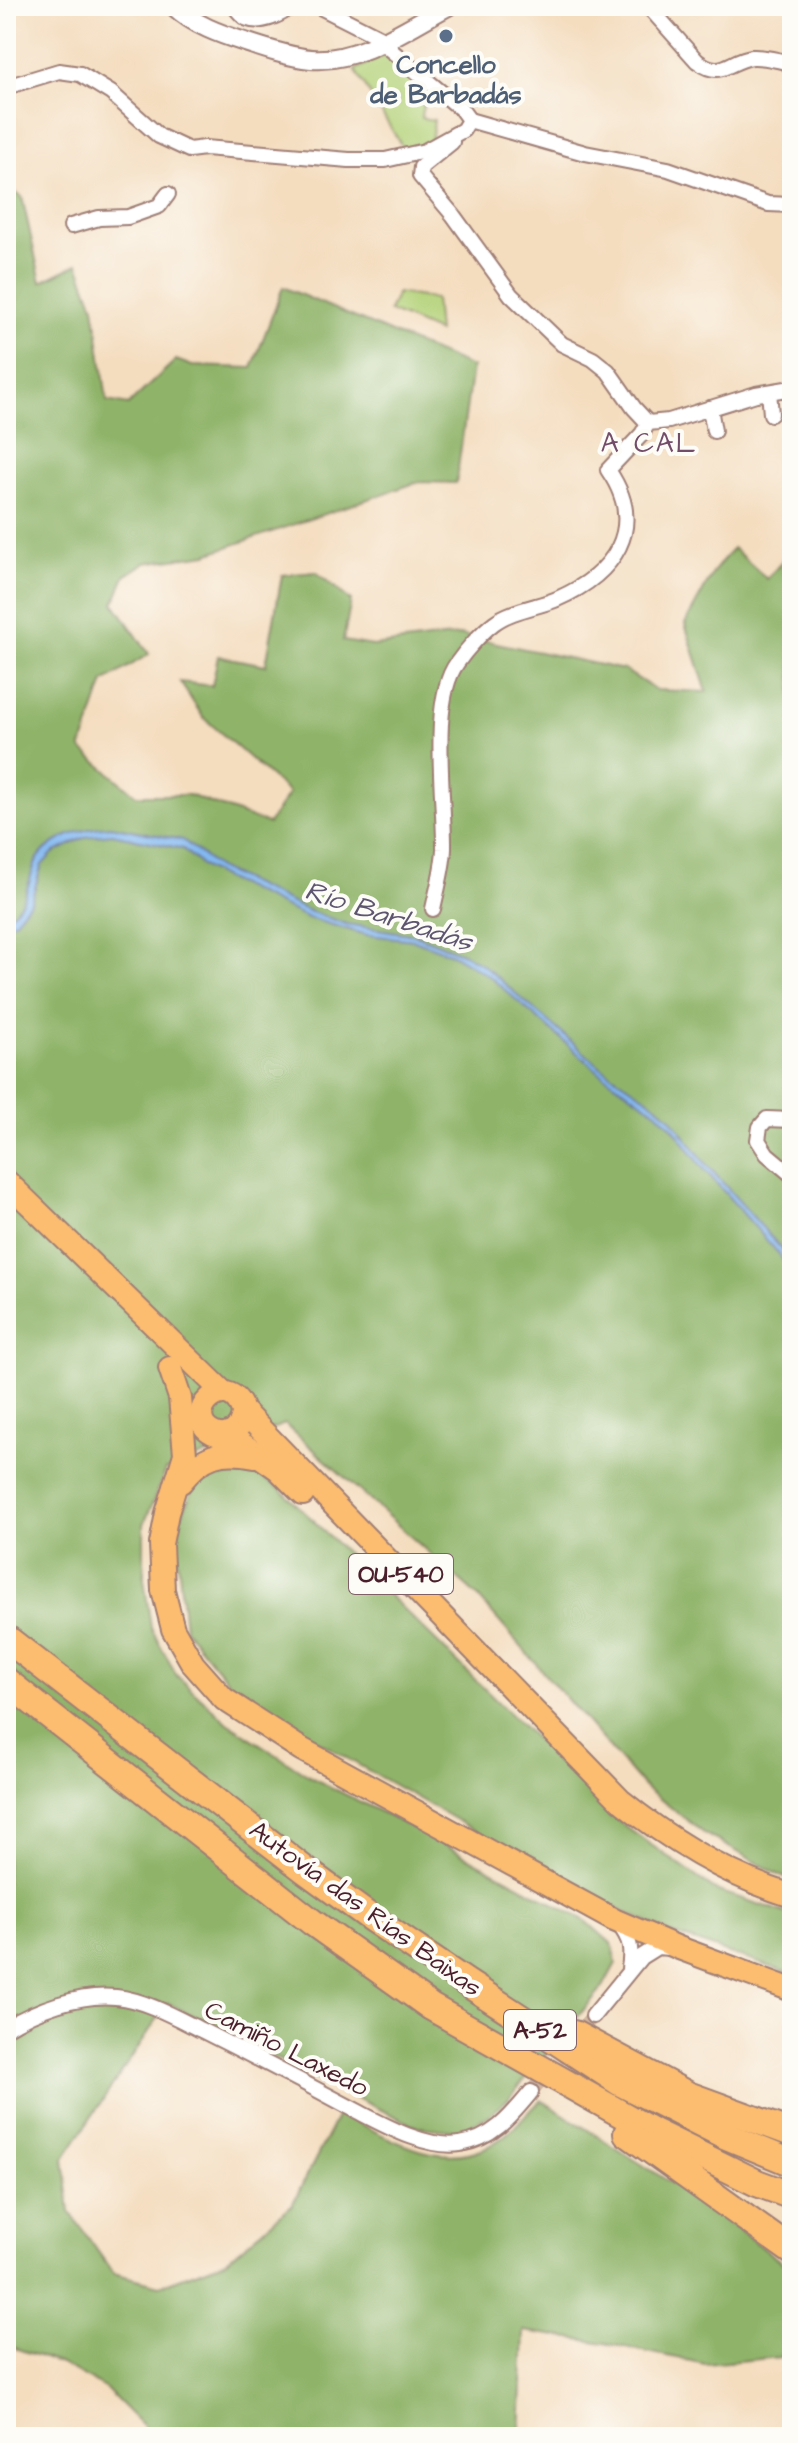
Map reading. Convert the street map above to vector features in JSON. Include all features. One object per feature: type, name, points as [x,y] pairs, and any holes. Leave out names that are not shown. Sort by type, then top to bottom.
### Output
[{"type":"highway","name":"Autovía das Rías Baixas","points":[[6,1638],[371,1918],[621,2083],[724,2135],[792,2163]]},
{"type":"highway","name":"Autovía das Rías Baixas","points":[[6,1681],[312,1922],[431,2007],[655,2133],[757,2183],[792,2196]]},
{"type":"highway","points":[[246,1823],[549,2020],[688,2095],[792,2133]]},
{"type":"highway","points":[[519,2058],[792,2251]]},
{"type":"main road","points":[[6,1182],[60,1249],[155,1347],[202,1411],[206,1427],[225,1434],[278,1469],[499,1690],[558,1737]]},
{"type":"main road","points":[[6,1182],[224,1393],[237,1399],[243,1411],[241,1424],[191,1459]]},
{"type":"main road","points":[[170,1368],[180,1398],[191,1459]]},
{"type":"main road","points":[[224,1393],[211,1397],[202,1411],[191,1459],[175,1489],[161,1544],[163,1590],[173,1629],[193,1664],[224,1699],[301,1749],[614,1920],[792,1990]]},
{"type":"main road","name":"OU-540","points":[[243,1411],[620,1800],[660,1832],[755,1885],[792,1896]]},
{"type":"main road","points":[[191,1459],[237,1452],[261,1457]]},
{"type":"street","points":[[174,6],[216,32],[309,59],[350,54],[383,41],[448,6]]},
{"type":"street","points":[[234,6],[252,20],[278,15],[291,6]]},
{"type":"street","points":[[318,6],[383,41],[461,109],[466,125]]},
{"type":"street","points":[[648,6],[697,61],[707,68],[720,69],[753,57],[792,63]]},
{"type":"street","points":[[6,87],[59,71],[80,74],[101,86],[159,136],[189,150],[266,151],[365,161],[425,151],[466,125],[668,169],[768,204],[792,205]]},
{"type":"street","points":[[466,125],[449,146],[421,167],[420,176],[453,215],[511,295],[562,344],[593,359],[608,371],[648,423]]},
{"type":"street","points":[[71,226],[99,218],[128,217],[159,206],[168,194]]},
{"type":"street","points":[[648,423],[669,421],[792,388]]},
{"type":"street","points":[[769,392],[771,414]]},
{"type":"street","points":[[710,408],[714,431]]},
{"type":"street","points":[[433,909],[444,852],[442,705],[455,665],[495,622],[558,599],[602,570],[620,544],[627,522],[620,491],[608,470],[642,434],[648,423]]},
{"type":"street","points":[[792,1120],[767,1119],[760,1127],[758,1140],[767,1154],[792,1175]]},
{"type":"street","points":[[614,1920],[629,1936],[636,1954]]},
{"type":"street","points":[[593,2016],[628,1972],[636,1954],[648,1941],[646,1934]]},
{"type":"street","points":[[636,1954],[657,1947],[679,1948]]},
{"type":"street","name":"Camiño Laxedo","points":[[6,2028],[26,2016],[83,1999],[115,1997],[146,2005],[254,2056],[380,2123],[432,2143],[459,2144],[493,2133],[531,2092]]},
{"type":"green space","points":[[388,53],[427,89],[421,118],[434,120],[431,142],[405,151],[355,70]]},
{"type":"green space","points":[[6,187],[22,197],[41,282],[78,264],[94,306],[107,401],[128,405],[176,360],[192,366],[252,368],[283,287],[472,367],[456,483],[418,482],[207,554],[145,563],[125,576],[114,603],[149,654],[104,682],[81,749],[136,795],[189,795],[268,824],[289,793],[203,717],[180,682],[212,686],[218,656],[266,665],[282,575],[316,572],[351,601],[343,641],[373,646],[459,635],[624,670],[656,690],[707,692],[685,624],[714,571],[733,548],[767,579],[792,550],[792,1245],[788,1249],[792,1254],[792,1882],[705,1834],[642,1785],[476,1595],[285,1424],[166,1470],[144,1524],[144,1579],[151,1628],[177,1676],[228,1723],[312,1778],[425,1834],[586,1921],[612,1944],[616,1963],[603,1987],[510,2097],[489,2116],[459,2131],[418,2127],[168,2003],[64,2158],[70,2212],[113,2273],[160,2285],[226,2261],[292,2205],[339,2113],[409,2147],[447,2155],[465,2154],[500,2139],[541,2100],[707,2206],[792,2270],[792,2347],[781,2357],[705,2364],[605,2343],[524,2331],[520,2437],[154,2437],[106,2389],[61,2364],[6,2345],[6,340],[16,317],[6,312]]},
{"type":"green space","points":[[397,293],[435,299],[438,332],[389,311]]},
{"type":"green space","points":[[222,1465],[247,1468],[282,1490],[623,1825],[715,1890],[792,1915],[792,1974],[669,1933],[578,1889],[350,1760],[236,1691],[185,1629],[175,1531],[198,1477]]},
{"type":"water","points":[[111,826],[183,840],[218,868],[309,911],[346,924],[416,935],[483,965],[602,1068],[670,1117],[708,1166],[786,1254],[792,1265],[792,1275],[779,1254],[657,1112],[599,1072],[489,976],[452,954],[414,940],[367,935],[308,918],[202,866],[183,849],[112,834],[86,837],[53,853],[42,865],[31,901],[14,922],[6,925],[6,917],[25,894],[40,855],[68,836]]},
{"type":"tunnel","points":[[531,2092],[593,2016]]},
{"type":"place","name":"Concello de Barbadás","points":[[446,36]]},
{"type":"district","name":"A CAL","points":[[649,442]]},
{"type":"water label","name":"Río Barbadás","points":[[389,915]]}]
